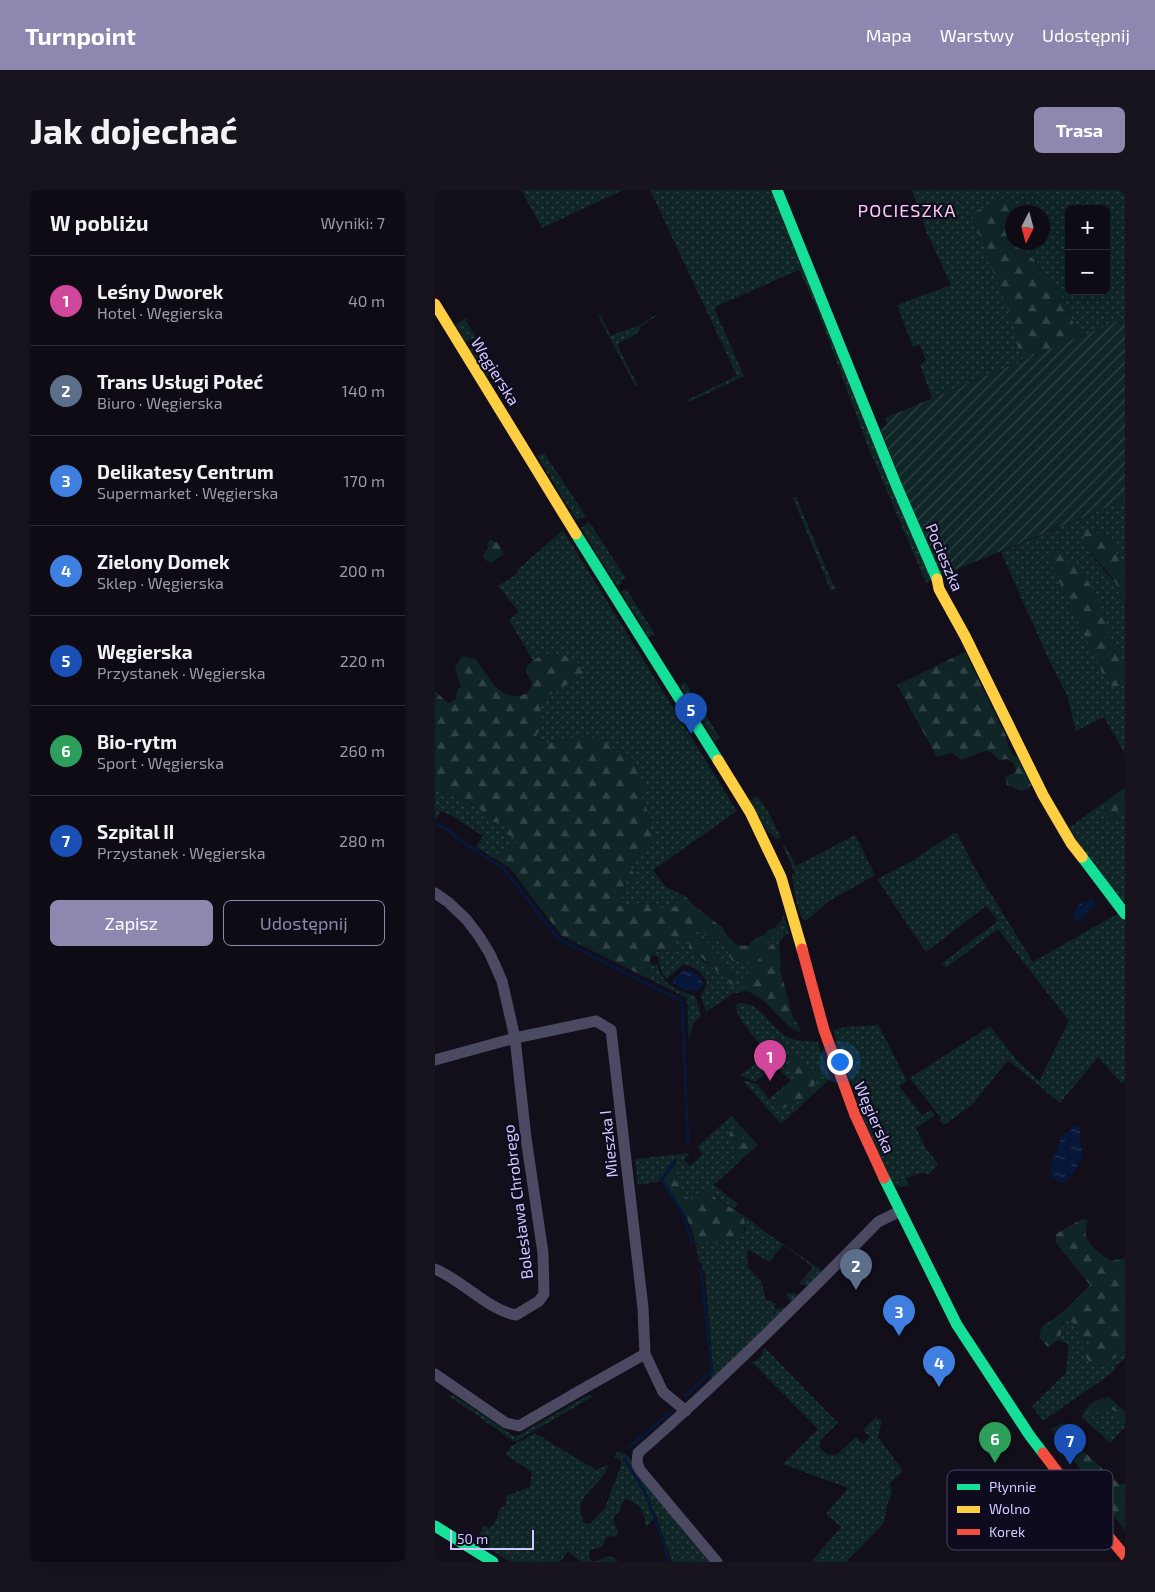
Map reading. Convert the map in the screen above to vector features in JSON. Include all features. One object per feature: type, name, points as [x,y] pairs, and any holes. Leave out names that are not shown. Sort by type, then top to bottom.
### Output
[{"type":"main road","name":"Pocieszka","points":[[777,190],[897,486],[936,575],[939,589],[965,636],[1043,795],[1071,843],[1125,914]]},
{"type":"main road","name":"Węgierska","points":[[435,304],[753,818],[781,877],[793,911],[824,1028],[855,1115],[957,1325],[999,1391],[1056,1470]]},
{"type":"main road","points":[[435,1526],[493,1562]]},
{"type":"main road","name":"Węgierska","points":[[1113,1542],[1125,1556]]},
{"type":"street","points":[[435,893],[448,902],[466,920],[490,954],[502,981],[515,1038],[435,1060]]},
{"type":"street","name":"Mieszka I","points":[[515,1038],[597,1021],[611,1030],[643,1308],[645,1354],[663,1392],[686,1411]]},
{"type":"street","name":"Bolesława Chrobrego","points":[[435,1269],[485,1301],[511,1314],[516,1315],[539,1301],[544,1294],[543,1253],[526,1138],[515,1038]]},
{"type":"street","points":[[717,1562],[640,1470],[637,1462],[638,1453],[686,1411],[782,1319],[879,1222],[901,1211]]},
{"type":"street","points":[[435,1374],[506,1423],[519,1426],[645,1354]]},
{"type":"green space","points":[[521,190],[623,190],[542,228]]},
{"type":"green space","points":[[650,190],[774,190],[932,580],[926,583],[867,444],[817,309],[799,270],[717,306],[715,310],[744,376],[689,402],[687,400],[737,376]]},
{"type":"green space","points":[[912,190],[1125,190],[1125,318],[1080,337],[1060,294],[1046,280],[1036,260],[1023,250],[1050,250],[1050,205],[1011,205],[1009,202],[1009,205],[1005,205],[1005,250],[1013,250],[1020,342],[1017,345],[1024,360],[932,398],[920,365],[926,361],[920,345],[913,347],[897,305],[951,285],[926,231]]},
{"type":"green space","points":[[1000,201],[1009,202],[1011,205],[1005,205],[1005,250],[1023,250],[1035,260],[1046,280],[1060,294],[1080,337],[1024,360],[1017,345],[1020,342],[971,213]]},
{"type":"green space","points":[[659,314],[640,327],[640,330],[635,335],[618,343],[620,351],[638,386],[636,387],[598,316],[603,315],[601,317],[611,336],[641,325]]},
{"type":"green space","points":[[468,317],[466,321],[497,372],[487,377],[470,349],[477,344],[473,338],[466,342],[455,325]]},
{"type":"green space","points":[[1125,318],[1125,500],[938,577],[881,430],[887,424],[885,418]]},
{"type":"green space","points":[[544,453],[586,516],[576,520],[537,456]]},
{"type":"green space","points":[[796,497],[832,582],[837,588],[831,591],[793,498]]},
{"type":"green space","points":[[1125,500],[1125,569],[1122,563],[1090,554],[1116,584],[1125,606],[1125,754],[1104,717],[1076,731],[1067,695],[1048,658],[1001,552]]},
{"type":"green space","points":[[589,522],[626,578],[617,586],[581,528]]},
{"type":"green space","points":[[1091,529],[1109,539],[1125,569],[1125,606],[1116,584],[1088,548],[1083,530]]},
{"type":"green space","points":[[563,530],[737,811],[653,870],[666,887],[685,896],[678,898],[677,906],[661,908],[652,902],[618,906],[624,890],[625,880],[635,875],[629,866],[653,838],[646,805],[638,800],[645,795],[636,765],[626,755],[617,752],[603,739],[576,737],[549,744],[536,737],[542,719],[540,708],[544,698],[584,674],[557,655],[552,657],[545,654],[533,660],[509,620],[519,612],[498,586],[518,573],[517,570]]},
{"type":"green space","points":[[491,540],[498,543],[504,554],[491,563],[483,556],[488,548],[487,543]]},
{"type":"green space","points":[[1053,551],[1060,553],[1070,565],[1082,571],[1095,593],[1110,638],[1124,663],[1124,676],[1120,686],[1113,687],[1102,673],[1051,564],[1051,553]]},
{"type":"green space","points":[[626,589],[655,634],[649,637],[621,592]]},
{"type":"green space","points":[[965,652],[1006,736],[1007,744],[1013,755],[1020,758],[1031,785],[1030,788],[1021,791],[1007,785],[1005,777],[1016,772],[1014,764],[1007,759],[999,760],[989,751],[981,752],[962,760],[952,753],[937,757],[897,685]]},
{"type":"green space","points":[[545,654],[552,657],[568,655],[578,663],[584,675],[544,698],[540,709],[542,728],[537,733],[536,738],[549,744],[576,737],[603,739],[617,752],[633,758],[646,795],[638,800],[646,805],[653,838],[629,866],[636,877],[634,880],[625,880],[624,890],[618,906],[652,902],[661,908],[677,906],[678,898],[685,896],[694,906],[723,928],[726,935],[737,945],[745,946],[749,945],[755,938],[765,935],[768,930],[774,928],[781,921],[784,923],[753,959],[747,963],[732,961],[728,955],[728,947],[719,940],[705,935],[704,929],[694,932],[718,954],[717,960],[736,980],[734,985],[727,982],[719,971],[697,954],[689,951],[689,942],[680,939],[675,940],[673,952],[658,951],[651,956],[649,979],[561,935],[510,868],[494,858],[520,841],[507,834],[506,825],[502,821],[489,821],[483,816],[482,811],[474,805],[465,803],[450,792],[445,794],[435,786],[435,691],[448,703],[455,700],[458,688],[461,688],[455,668],[462,656],[475,659],[498,689],[511,696],[519,696],[530,690],[532,683],[526,668],[533,660]]},
{"type":"green space","points":[[685,682],[720,738],[715,741],[680,685]]},
{"type":"green space","points":[[435,786],[445,794],[450,792],[465,803],[473,804],[496,822],[502,821],[506,825],[506,830],[520,841],[494,858],[476,847],[483,836],[451,815],[441,811],[435,821]]},
{"type":"green space","points":[[1125,787],[1124,809],[1118,810],[1113,825],[1109,825],[1109,817],[1105,815],[1106,807],[1103,803]]},
{"type":"green space","points":[[758,797],[768,811],[781,838],[776,839],[766,830],[750,800]]},
{"type":"green space","points":[[1125,801],[1125,909],[1066,830],[1103,803],[1106,807],[1105,812],[1114,821],[1117,810],[1123,809]]},
{"type":"green space","points":[[954,833],[957,833],[972,863],[1033,962],[1117,914],[1125,918],[1125,1080],[1122,1084],[1098,1057],[1060,1103],[1008,1060],[972,1105],[944,1125],[939,1120],[941,1118],[910,1078],[990,1026],[1018,1062],[1039,1081],[1069,1021],[998,929],[946,968],[942,963],[998,921],[986,906],[926,952],[877,879],[912,861]]},
{"type":"green space","points":[[855,835],[875,875],[829,901],[807,920],[804,920],[795,898],[792,874],[795,873],[783,846],[785,845],[796,866]]},
{"type":"green space","points":[[784,915],[789,934],[782,938],[779,946],[773,943],[742,986],[745,991],[732,994],[706,1012],[701,996],[707,984],[700,973],[690,966],[682,965],[667,979],[662,974],[658,957],[655,955],[651,956],[658,952],[673,952],[675,940],[680,939],[689,942],[694,953],[727,980],[736,980],[717,960],[718,954],[708,943],[693,933],[704,929],[706,936],[719,940],[728,947],[728,955],[732,961],[747,963],[783,926],[784,923],[781,921]]},
{"type":"green space","points":[[773,943],[779,946],[780,969],[793,1018],[801,1029],[799,1032],[785,1022],[760,998],[745,991],[739,982]]},
{"type":"green space","points":[[650,961],[653,965],[657,964],[666,982],[671,986],[695,996],[701,1016],[693,1025],[689,1040],[687,998],[649,979]]},
{"type":"green space","points":[[743,1003],[756,1008],[784,1035],[800,1041],[818,1042],[830,1079],[781,1124],[742,1080],[757,1084],[769,1099],[791,1081],[776,1067],[740,1018],[736,1007],[737,1004]]},
{"type":"green space","points":[[878,1024],[907,1081],[899,1086],[922,1115],[931,1110],[935,1115],[916,1128],[925,1147],[938,1164],[929,1174],[920,1173],[906,1178],[908,1186],[899,1187],[893,1185],[862,1115],[833,1031]]},
{"type":"green space","points":[[763,1055],[773,1067],[755,1082],[740,1075],[758,1062],[758,1059]]},
{"type":"green space","points":[[792,1055],[797,1057],[806,1070],[819,1070],[820,1075],[814,1085],[816,1090],[798,1102],[777,1110],[771,1101],[790,1087],[798,1076],[786,1070],[791,1065],[790,1058]]},
{"type":"green space","points":[[731,1116],[758,1145],[756,1147],[756,1145],[744,1143],[739,1129],[735,1127],[730,1132],[736,1146],[733,1153],[738,1163],[714,1185],[738,1204],[735,1208],[723,1203],[715,1195],[689,1201],[675,1180],[680,1166],[664,1173],[663,1181],[638,1185],[636,1159],[690,1153],[684,1160],[690,1166],[703,1154],[697,1147]]},
{"type":"green space","points":[[735,1127],[739,1129],[743,1136],[742,1140],[744,1143],[749,1139],[756,1145],[738,1163],[733,1153],[736,1146],[729,1139],[730,1132]]},
{"type":"green space","points":[[676,1161],[680,1166],[675,1180],[689,1200],[705,1190],[740,1213],[745,1221],[745,1226],[740,1238],[734,1238],[728,1242],[725,1240],[724,1243],[712,1244],[705,1241],[700,1246],[695,1242],[687,1218],[663,1181],[664,1173]]},
{"type":"green space","points":[[742,1214],[824,1272],[810,1285],[800,1285],[813,1267],[783,1245],[769,1262],[747,1249],[748,1267],[761,1281],[766,1300],[776,1304],[775,1309],[785,1308],[791,1302],[786,1295],[789,1293],[797,1295],[795,1301],[713,1380],[710,1375],[713,1372],[705,1273],[699,1261],[695,1242],[697,1245],[705,1241],[712,1244],[732,1240],[745,1231],[746,1223]]},
{"type":"green space","points":[[1082,1219],[1088,1220],[1086,1227],[1087,1239],[1095,1249],[1111,1261],[1125,1258],[1125,1351],[1102,1367],[1090,1363],[1082,1351],[1083,1347],[1090,1344],[1091,1339],[1080,1340],[1076,1325],[1068,1320],[1064,1321],[1059,1340],[1048,1347],[1039,1338],[1041,1328],[1064,1311],[1090,1285],[1056,1243],[1056,1234]]},
{"type":"green space","points":[[1068,1320],[1076,1325],[1080,1340],[1092,1339],[1090,1344],[1083,1347],[1096,1365],[1102,1367],[1125,1351],[1125,1358],[1112,1373],[1043,1421],[1032,1406],[1066,1373],[1068,1344],[1059,1340],[1064,1321]]},
{"type":"green space","points":[[765,1348],[838,1423],[820,1440],[820,1448],[828,1455],[836,1455],[856,1437],[863,1444],[870,1437],[863,1430],[877,1416],[877,1419],[882,1420],[878,1437],[903,1471],[890,1483],[892,1495],[888,1502],[883,1524],[846,1562],[811,1562],[841,1527],[826,1514],[848,1488],[783,1464],[818,1429],[751,1361],[756,1361],[762,1355]]},
{"type":"green space","points":[[590,1394],[592,1397],[515,1442],[449,1396],[453,1395],[515,1437]]},
{"type":"green space","points":[[1109,1397],[1125,1412],[1125,1427],[1110,1443],[1082,1417],[1089,1405]]},
{"type":"green space","points":[[1109,1398],[1116,1410],[1125,1415],[1125,1424],[1120,1423],[1118,1415],[1114,1410],[1093,1411],[1090,1408],[1091,1405],[1100,1400]]},
{"type":"green space","points":[[1061,1424],[1066,1424],[1081,1440],[1078,1446],[1104,1470],[1081,1470],[1051,1429]]},
{"type":"green space","points":[[535,1433],[596,1470],[609,1464],[604,1475],[580,1505],[584,1523],[590,1524],[605,1508],[621,1465],[620,1460],[614,1457],[617,1452],[625,1454],[634,1462],[712,1562],[672,1562],[656,1515],[646,1528],[643,1512],[639,1506],[625,1499],[620,1511],[613,1519],[618,1532],[616,1536],[607,1537],[602,1547],[590,1550],[589,1558],[594,1562],[581,1562],[568,1551],[560,1562],[510,1562],[476,1540],[484,1526],[490,1528],[494,1524],[499,1510],[506,1505],[506,1496],[530,1487],[532,1472],[506,1455],[511,1446]]},
{"type":"green space","points":[[1113,1478],[1120,1485],[1125,1483],[1125,1531],[1113,1514]]},
{"type":"green space","points":[[609,1556],[618,1560],[616,1562],[594,1562]]},
{"type":"water","points":[[1092,899],[1095,908],[1089,910],[1081,921],[1074,919],[1076,908],[1084,901]]},
{"type":"water","points":[[685,969],[701,979],[703,985],[700,990],[685,990],[674,984],[672,981]]},
{"type":"water","points":[[1076,1125],[1081,1126],[1079,1138],[1083,1152],[1072,1175],[1064,1183],[1060,1183],[1050,1175],[1051,1165],[1061,1137]]},
{"type":"waterway","points":[[435,824],[447,829],[460,840],[503,868],[559,939],[682,1001],[688,1142]]},
{"type":"waterway","points":[[676,1160],[661,1180],[683,1214],[692,1243]]},
{"type":"waterway","points":[[685,1396],[712,1371],[701,1269]]},
{"type":"waterway","points":[[629,1447],[670,1413]]},
{"type":"waterway","points":[[624,1458],[645,1492],[669,1562]]},
{"type":"traffic: fast","points":[[777,190],[897,487],[937,579]]},
{"type":"traffic: fast","points":[[576,534],[718,760]]},
{"type":"traffic: fast","points":[[1082,857],[1125,914]]},
{"type":"traffic: fast","points":[[884,1178],[957,1325],[1043,1453]]},
{"type":"traffic: fast","points":[[435,1526],[493,1562]]},
{"type":"traffic: slow","points":[[435,304],[576,534]]},
{"type":"traffic: slow","points":[[937,579],[939,589],[965,636],[1043,795],[1071,843],[1082,857]]},
{"type":"traffic: slow","points":[[718,760],[750,812],[781,877],[802,949]]},
{"type":"traffic: jam","points":[[802,949],[824,1030],[855,1115],[884,1178]]},
{"type":"traffic: jam","points":[[1043,1453],[1056,1470]]},
{"type":"traffic: jam","points":[[1113,1542],[1125,1556]]},
{"type":"place","name":"Węgierska","points":[[691,734]]},
{"type":"place","name":"Leśny Dworek","points":[[770,1081]]},
{"type":"place","name":"Trans Usługi Połeć","points":[[856,1290]]},
{"type":"place","name":"Delikatesy Centrum","points":[[899,1336]]},
{"type":"place","name":"Zielony Domek","points":[[939,1387]]},
{"type":"place","name":"Bio-rytm","points":[[995,1463]]},
{"type":"place","name":"Szpital II","points":[[1070,1465]]},
{"type":"district","name":"POCIESZKA","points":[[907,210]]}]
